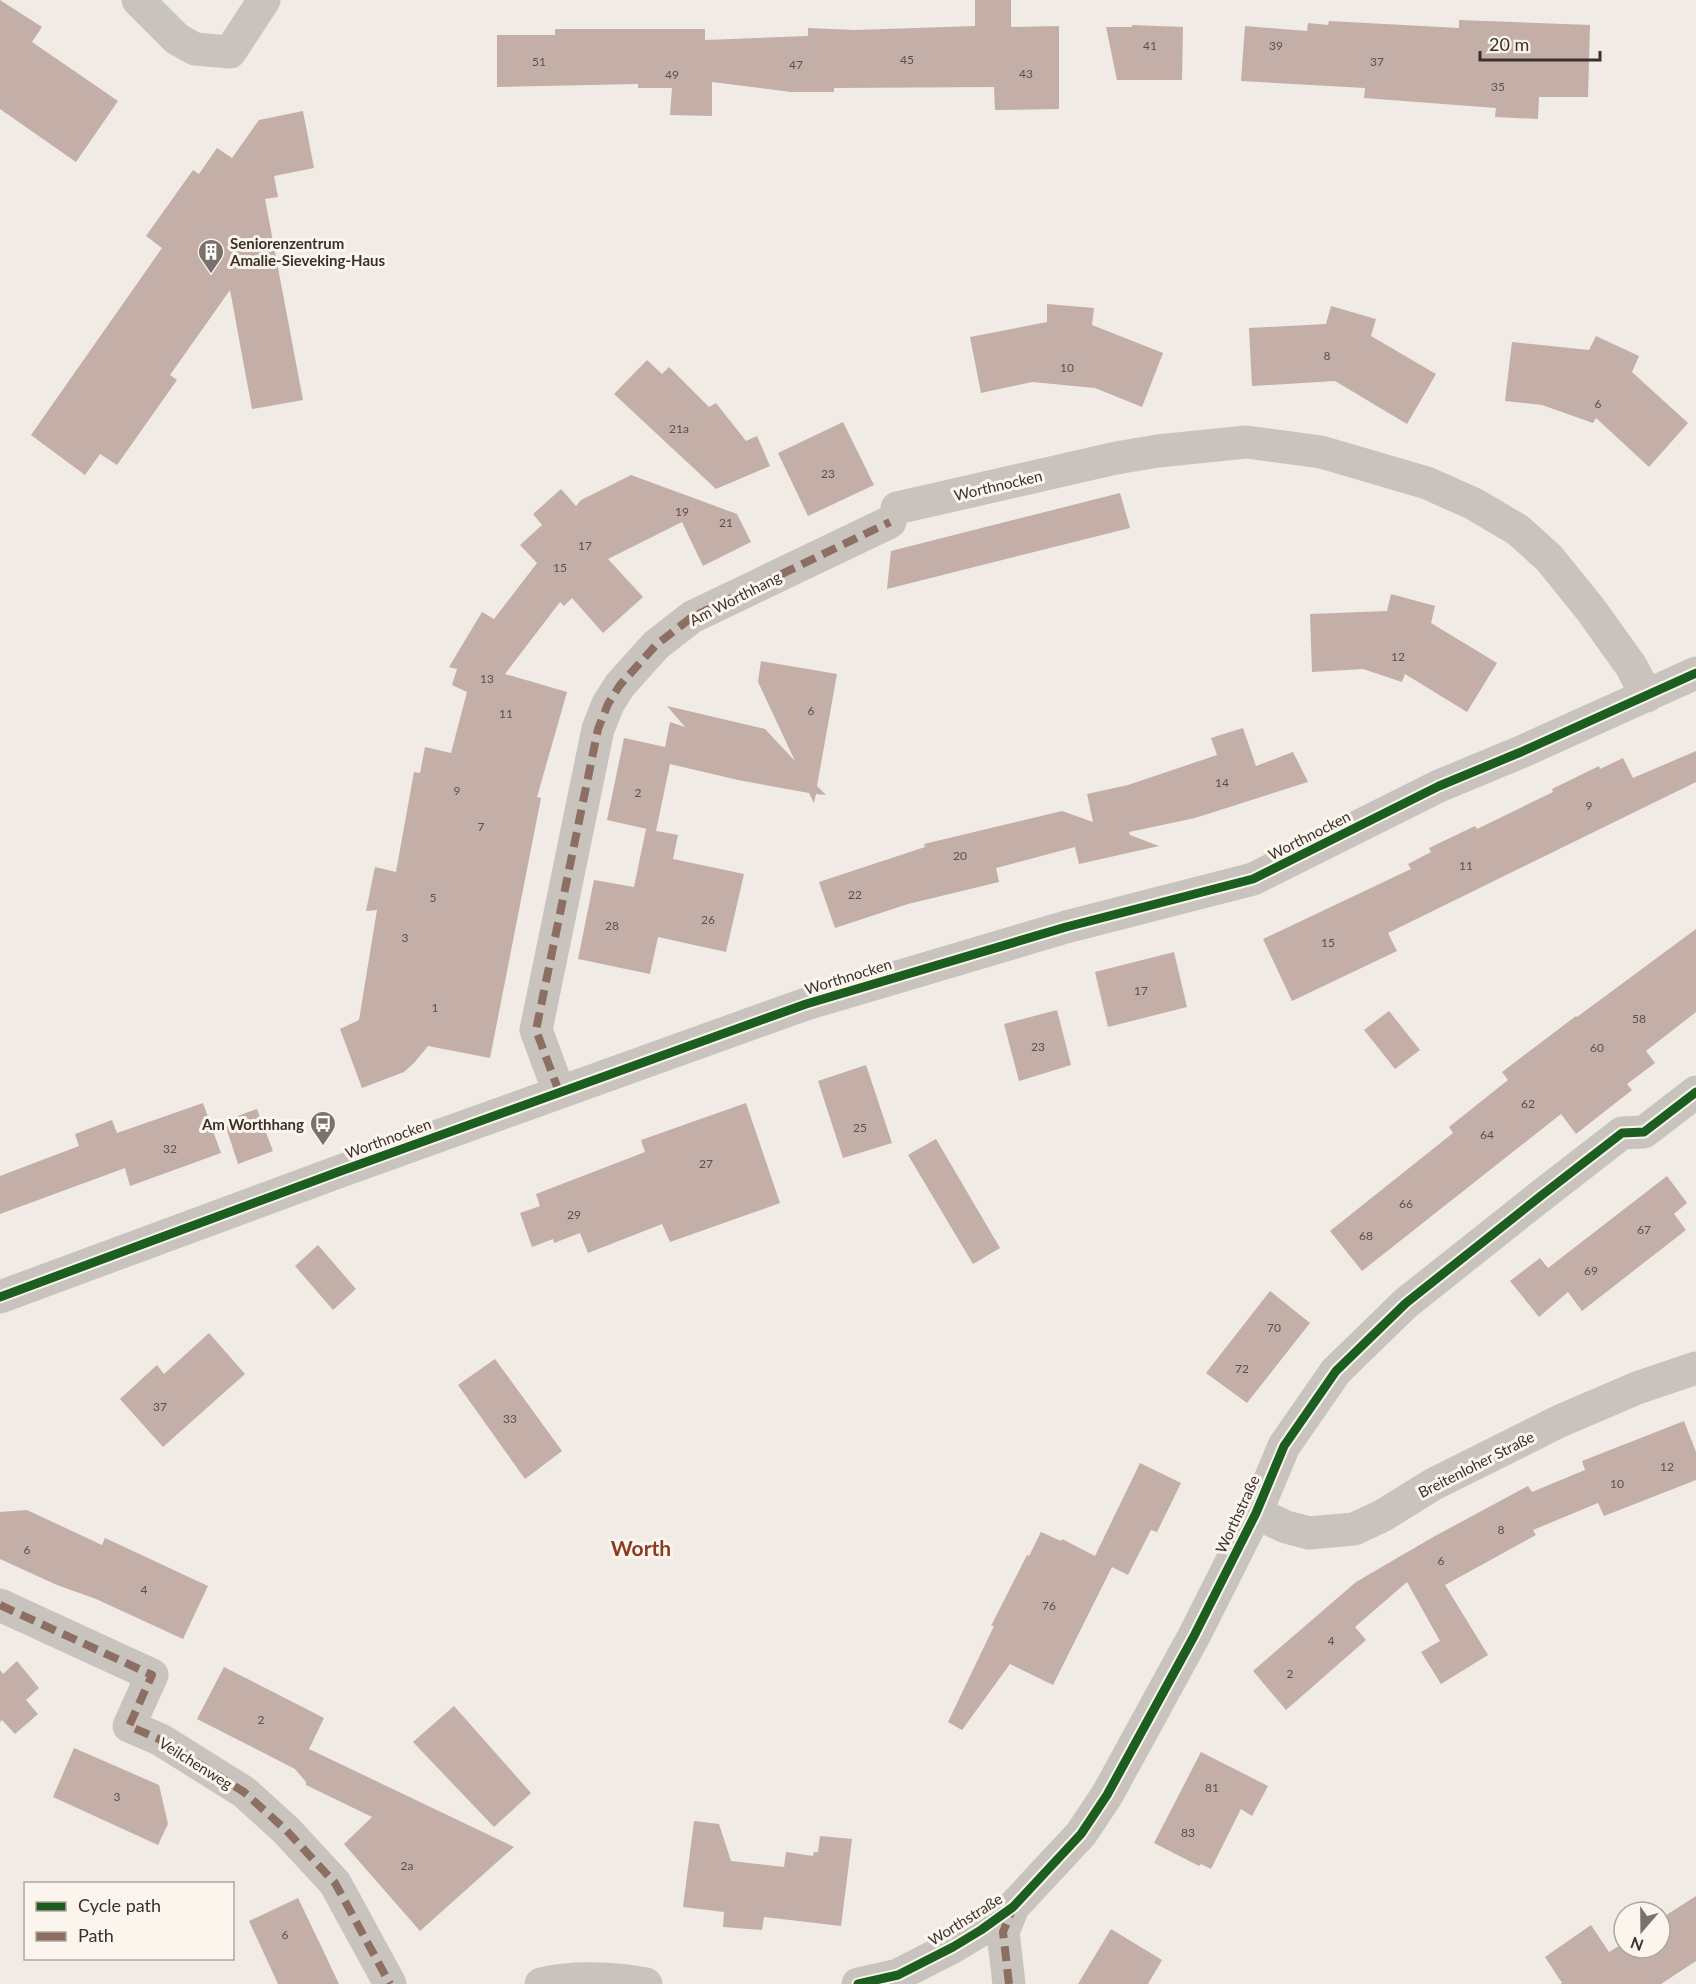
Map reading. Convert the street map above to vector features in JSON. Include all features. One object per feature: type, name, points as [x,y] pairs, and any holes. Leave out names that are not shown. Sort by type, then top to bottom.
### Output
[{"type":"street","points":[[138,0],[177,39],[195,50],[230,52],[264,0]]},
{"type":"street","name":"Worthnocken","points":[[894,515],[1083,465],[1158,451],[1245,442],[1322,452],[1427,483],[1474,504],[1518,530],[1549,558],[1591,610],[1631,666],[1647,696]]},
{"type":"street","name":"Am Worthhang","points":[[559,1092],[536,1030],[598,729],[608,704],[620,685],[656,645],[692,617],[894,515]]},
{"type":"street","name":"Worthnocken","points":[[0,1297],[338,1172],[806,1004],[1066,927],[1253,879],[1439,786],[1696,673]]},
{"type":"street","name":"Worthstraße","points":[[858,1984],[898,1975],[953,1947],[1013,1907],[1081,1834],[1107,1795],[1194,1636],[1256,1513],[1284,1446],[1336,1371],[1406,1303],[1622,1133],[1644,1132],[1696,1092]]},
{"type":"street","name":"Breitenloher Straße","points":[[1256,1513],[1286,1527],[1309,1533],[1354,1529],[1382,1516],[1432,1485],[1549,1426],[1637,1388],[1696,1368]]},
{"type":"street","name":"Veilchenweg","points":[[0,1605],[152,1675],[129,1726],[161,1740],[244,1792],[286,1830],[335,1883],[390,1984]]},
{"type":"street","name":"Worthstraße","points":[[1008,1984],[1003,1932],[1013,1907]]},
{"type":"street","points":[[541,1984],[557,1980],[623,1980],[646,1984]]},
{"type":"building","points":[[0,0],[42,27],[32,42],[118,101],[76,162],[0,109]]},
{"type":"building","points":[[975,0],[1011,0],[1011,27],[1059,26],[1059,109],[995,110],[994,87],[834,88],[834,92],[791,92],[712,82],[712,116],[670,115],[672,88],[638,88],[638,84],[497,87],[497,35],[555,35],[555,29],[705,29],[705,40],[808,36],[808,28],[855,30],[975,26]]},
{"type":"building","points":[[1459,20],[1590,25],[1588,97],[1539,97],[1538,119],[1495,117],[1496,108],[1364,98],[1365,88],[1241,81],[1245,26],[1307,31],[1308,23],[1328,25],[1329,21],[1459,28]]},
{"type":"building","points":[[1132,25],[1183,27],[1182,80],[1117,80],[1106,27],[1132,27]]},
{"type":"building","name":"Seniorenzentrum Amalie-Sieveking-Haus","points":[[303,111],[314,168],[274,176],[278,197],[265,199],[303,400],[252,409],[230,290],[170,375],[177,380],[117,465],[100,454],[85,475],[31,435],[162,248],[146,236],[193,170],[199,174],[217,148],[232,158],[259,120]]},
{"type":"building","points":[[1047,304],[1094,308],[1092,325],[1163,353],[1142,407],[1095,388],[1032,382],[981,393],[970,337],[1047,322]]},
{"type":"building","points":[[1331,306],[1376,319],[1371,336],[1436,374],[1407,424],[1335,381],[1252,386],[1249,328],[1326,324]]},
{"type":"building","points":[[1596,336],[1639,356],[1632,372],[1688,423],[1649,467],[1596,418],[1593,423],[1542,405],[1505,401],[1512,342],[1589,350]]},
{"type":"building","points":[[647,360],[662,374],[669,367],[709,407],[716,403],[746,441],[757,436],[770,466],[716,489],[614,394]]},
{"type":"building","points":[[843,422],[874,485],[808,516],[778,453]]},
{"type":"building","points":[[631,475],[737,514],[751,542],[703,566],[682,522],[608,559],[643,597],[603,633],[572,598],[564,606],[560,602],[505,674],[567,692],[537,797],[541,798],[490,1058],[428,1046],[404,1072],[362,1088],[340,1029],[359,1020],[377,910],[366,911],[375,867],[396,872],[414,772],[420,773],[425,747],[451,753],[467,692],[452,685],[457,669],[449,667],[482,612],[494,619],[537,563],[520,545],[542,525],[533,514],[561,489],[576,506],[581,500]]},
{"type":"building","points":[[1120,493],[1130,528],[887,589],[891,551]]},
{"type":"building","points":[[1391,594],[1435,606],[1431,623],[1497,663],[1467,712],[1405,674],[1402,682],[1363,669],[1312,672],[1310,614],[1387,611]]},
{"type":"building","points":[[761,661],[837,674],[817,786],[826,795],[816,794],[814,803],[809,793],[670,764],[656,831],[607,820],[624,738],[665,747],[670,722],[685,727],[667,706],[765,729],[795,761],[758,682]]},
{"type":"building","points":[[1243,728],[1256,766],[1293,752],[1308,782],[1195,818],[1129,832],[1130,835],[1159,846],[1079,864],[1075,847],[996,868],[999,882],[908,904],[835,928],[819,882],[925,847],[924,844],[1062,811],[1093,822],[1087,794],[1128,785],[1217,755],[1211,738]]},
{"type":"building","points":[[1696,751],[1696,782],[1388,933],[1397,951],[1292,1001],[1263,939],[1411,869],[1408,864],[1431,852],[1429,848],[1475,826],[1477,829],[1553,792],[1552,789],[1599,766],[1600,769],[1623,758],[1633,778]]},
{"type":"building","points":[[646,829],[678,835],[673,859],[744,874],[726,952],[658,937],[650,974],[578,959],[594,880],[634,887]]},
{"type":"building","points":[[1696,929],[1696,1012],[1646,1051],[1655,1063],[1627,1084],[1632,1090],[1576,1134],[1561,1114],[1362,1271],[1330,1231],[1453,1133],[1449,1127],[1508,1080],[1502,1072]]},
{"type":"building","points":[[1174,952],[1187,1007],[1108,1027],[1095,972]]},
{"type":"building","points":[[1057,1010],[1071,1065],[1019,1081],[1004,1024]]},
{"type":"building","points":[[1389,1011],[1420,1050],[1395,1069],[1364,1030]]},
{"type":"building","points":[[866,1065],[892,1143],[843,1158],[818,1081]]},
{"type":"building","points":[[203,1103],[221,1153],[130,1186],[125,1168],[0,1214],[0,1176],[79,1146],[75,1134],[112,1120],[117,1133]]},
{"type":"building","points":[[746,1103],[780,1203],[670,1242],[662,1224],[588,1253],[580,1233],[554,1243],[553,1239],[532,1247],[520,1213],[540,1206],[536,1194],[645,1152],[641,1140]]},
{"type":"building","points":[[257,1109],[273,1151],[238,1164],[224,1121]]},
{"type":"building","points":[[936,1139],[1000,1248],[973,1264],[908,1155]]},
{"type":"building","points":[[1667,1176],[1687,1203],[1674,1214],[1686,1230],[1582,1311],[1568,1292],[1539,1317],[1510,1281],[1540,1258],[1548,1268]]},
{"type":"building","points":[[318,1245],[356,1289],[333,1310],[295,1266]]},
{"type":"building","points":[[1270,1291],[1310,1323],[1247,1403],[1206,1373]]},
{"type":"building","points":[[209,1333],[245,1374],[163,1447],[120,1399],[157,1365],[164,1374]]},
{"type":"building","points":[[495,1359],[562,1451],[525,1479],[458,1385]]},
{"type":"building","points":[[1684,1421],[1696,1452],[1696,1480],[1604,1516],[1598,1503],[1533,1530],[1536,1535],[1445,1585],[1488,1655],[1441,1684],[1421,1652],[1440,1641],[1407,1582],[1355,1627],[1366,1640],[1286,1710],[1253,1671],[1356,1582],[1435,1536],[1528,1486],[1532,1492],[1585,1470],[1582,1461]]},
{"type":"building","points":[[1140,1463],[1181,1483],[1157,1532],[1151,1530],[1128,1575],[1112,1567],[1053,1685],[1010,1664],[962,1730],[948,1722],[994,1626],[991,1626],[1041,1532],[1061,1541],[1062,1539],[1095,1556]]},
{"type":"building","points":[[27,1510],[102,1545],[105,1538],[208,1586],[183,1639],[96,1599],[57,1585],[0,1559],[0,1512]]},
{"type":"building","points":[[17,1661],[39,1688],[26,1700],[38,1714],[15,1734],[2,1720],[0,1722],[0,1670],[3,1674]]},
{"type":"building","points":[[224,1667],[324,1718],[309,1749],[514,1847],[420,1931],[344,1844],[372,1817],[306,1785],[295,1769],[197,1719]]},
{"type":"building","points":[[454,1706],[531,1793],[494,1827],[413,1742]]},
{"type":"building","points":[[74,1748],[159,1785],[168,1824],[158,1845],[53,1797]]},
{"type":"building","points":[[1201,1752],[1268,1786],[1252,1816],[1241,1809],[1211,1869],[1201,1864],[1199,1866],[1154,1843]]},
{"type":"building","points":[[694,1821],[719,1824],[731,1861],[784,1867],[786,1852],[813,1856],[814,1852],[818,1852],[820,1836],[852,1839],[841,1926],[764,1917],[762,1930],[723,1927],[724,1912],[683,1907]]},
{"type":"building","points":[[1696,1896],[1696,1961],[1661,1984],[1560,1984],[1562,1983],[1545,1957],[1591,1925],[1609,1952],[1612,1950],[1612,1960],[1672,1960],[1672,1911]]},
{"type":"building","points":[[298,1898],[339,1984],[278,1984],[249,1921]]},
{"type":"building","points":[[1111,1929],[1162,1960],[1148,1984],[1078,1984]]},
{"type":"marked path","points":[[559,1092],[536,1030],[598,729],[608,704],[620,685],[656,645],[692,617],[890,522]]},
{"type":"marked path","points":[[0,1605],[152,1675],[129,1726],[161,1740],[244,1792],[286,1830],[335,1883],[390,1984]]},
{"type":"marked path","points":[[1009,1984],[1003,1932],[1012,1910]]},
{"type":"cycle path","points":[[0,1297],[338,1172],[806,1004],[1066,927],[1253,879],[1439,786],[1521,752],[1696,673]]},
{"type":"cycle path","points":[[858,1984],[898,1975],[981,1930],[1013,1907],[1081,1834],[1107,1795],[1194,1636],[1256,1513],[1284,1446],[1336,1371],[1406,1303],[1542,1195],[1622,1133],[1644,1132],[1696,1092]]},
{"type":"place","name":"Seniorenzentrum Amalie-Sieveking-Haus","points":[[211,275]]},
{"type":"place","name":"Am Worthhang","points":[[323,1147]]},
{"type":"district","name":"Worth","points":[[641,1547]]}]
